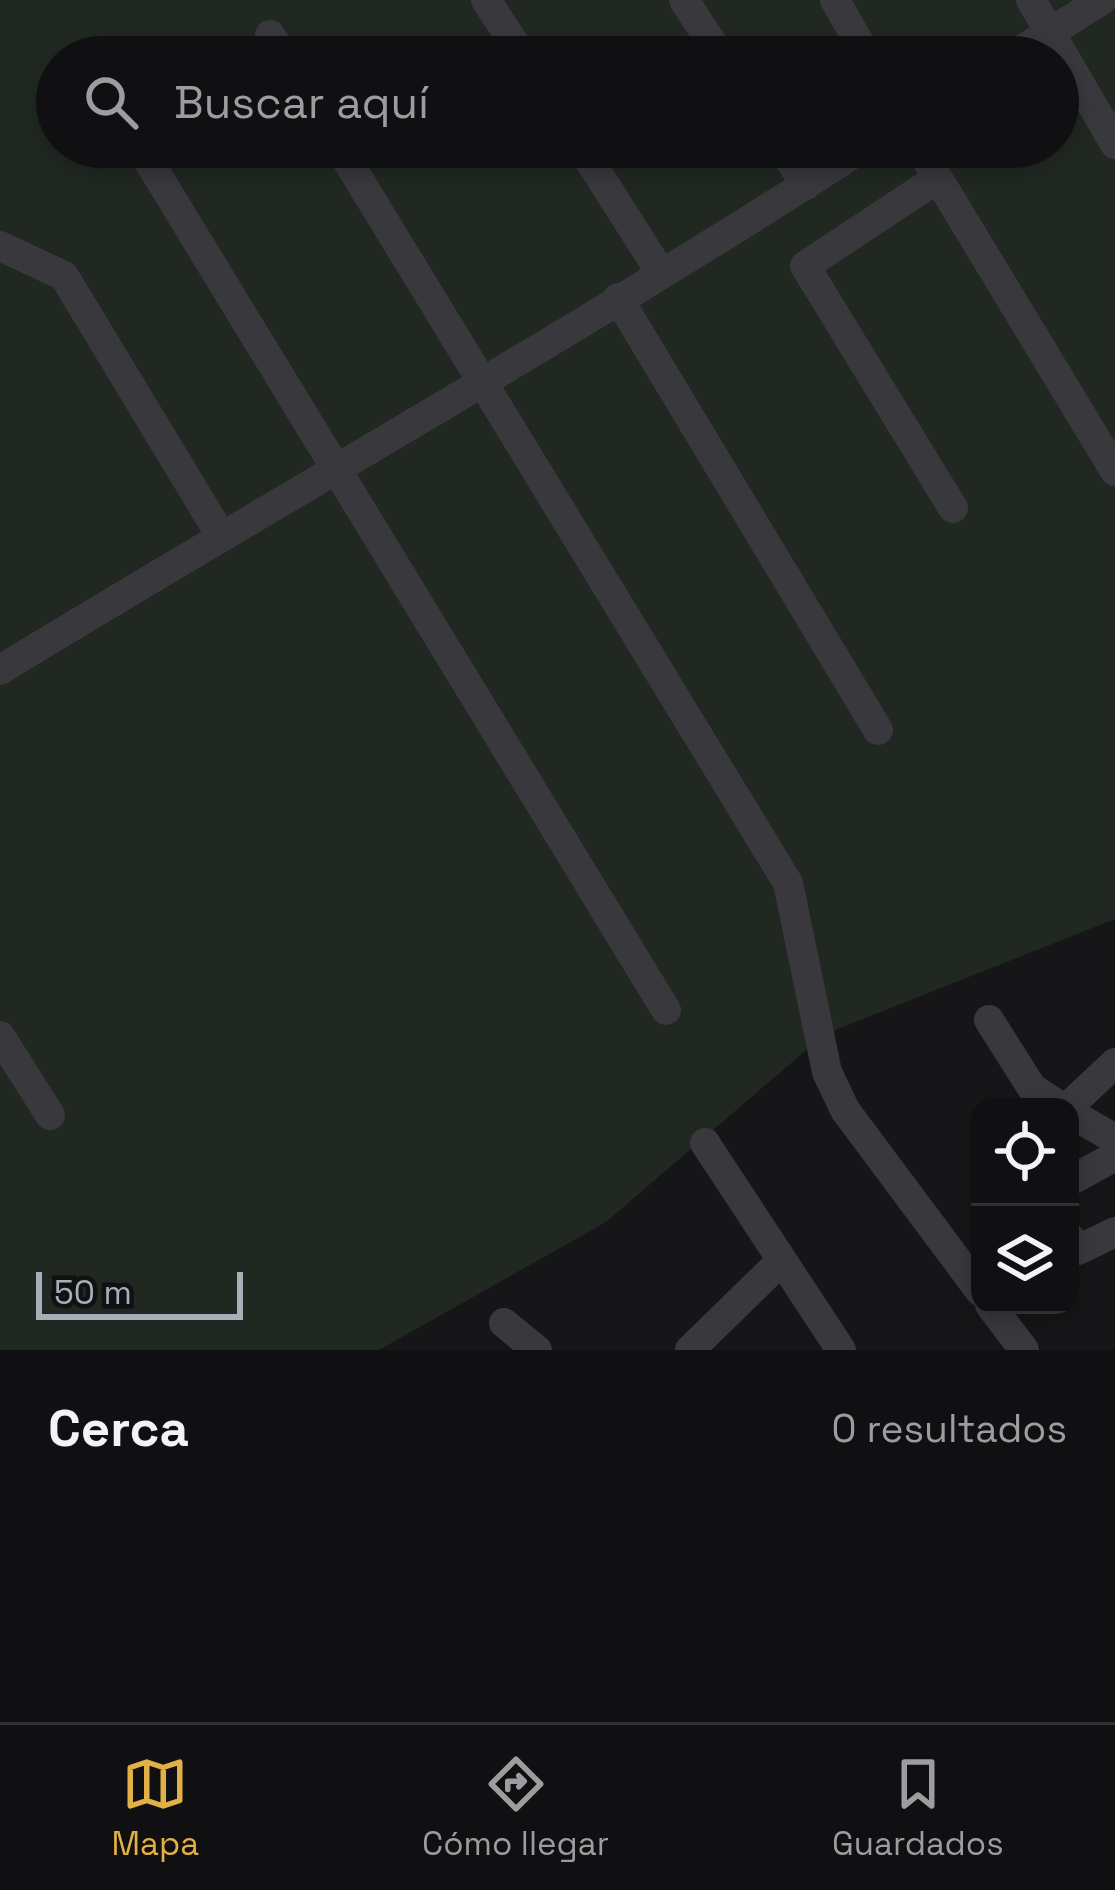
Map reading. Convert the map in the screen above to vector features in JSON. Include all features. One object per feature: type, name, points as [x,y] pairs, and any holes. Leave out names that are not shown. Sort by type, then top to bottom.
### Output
[{"type":"street","points":[[486,0],[509,36]]},
{"type":"street","points":[[684,0],[708,36]]},
{"type":"street","points":[[835,0],[855,36]]},
{"type":"street","points":[[1031,0],[1054,36]]},
{"type":"street","points":[[1045,36],[1102,0]]},
{"type":"street","points":[[1079,80],[1115,144]]},
{"type":"street","points":[[153,168],[666,1010]]},
{"type":"street","points":[[352,168],[788,883],[815,1034],[845,1110],[971,1279]]},
{"type":"street","points":[[594,168],[661,272]]},
{"type":"street","points":[[795,168],[806,185]]},
{"type":"street","points":[[0,670],[220,534],[483,384],[832,168]]},
{"type":"street","points":[[932,168],[1115,471]]},
{"type":"street","points":[[938,178],[805,266],[953,508]]},
{"type":"street","points":[[0,246],[64,276],[220,534]]},
{"type":"street","points":[[619,298],[878,730]]},
{"type":"street","points":[[989,1020],[1032,1088],[1048,1098]]},
{"type":"street","points":[[0,1036],[50,1114]]},
{"type":"street","points":[[1078,1098],[1115,1063]]},
{"type":"street","points":[[1079,1117],[1115,1139]]},
{"type":"street","points":[[705,1143],[841,1350]]},
{"type":"street","points":[[1079,1176],[1115,1156]]},
{"type":"street","points":[[1079,1250],[1115,1232]]},
{"type":"street","points":[[690,1350],[781,1261]]},
{"type":"street","points":[[997,1314],[1024,1350]]},
{"type":"street","points":[[504,1323],[537,1350]]},
{"type":"shaded area","points":[[0,0],[1115,0],[1115,919],[825,1034],[606,1222],[379,1350],[0,1350]]}]
